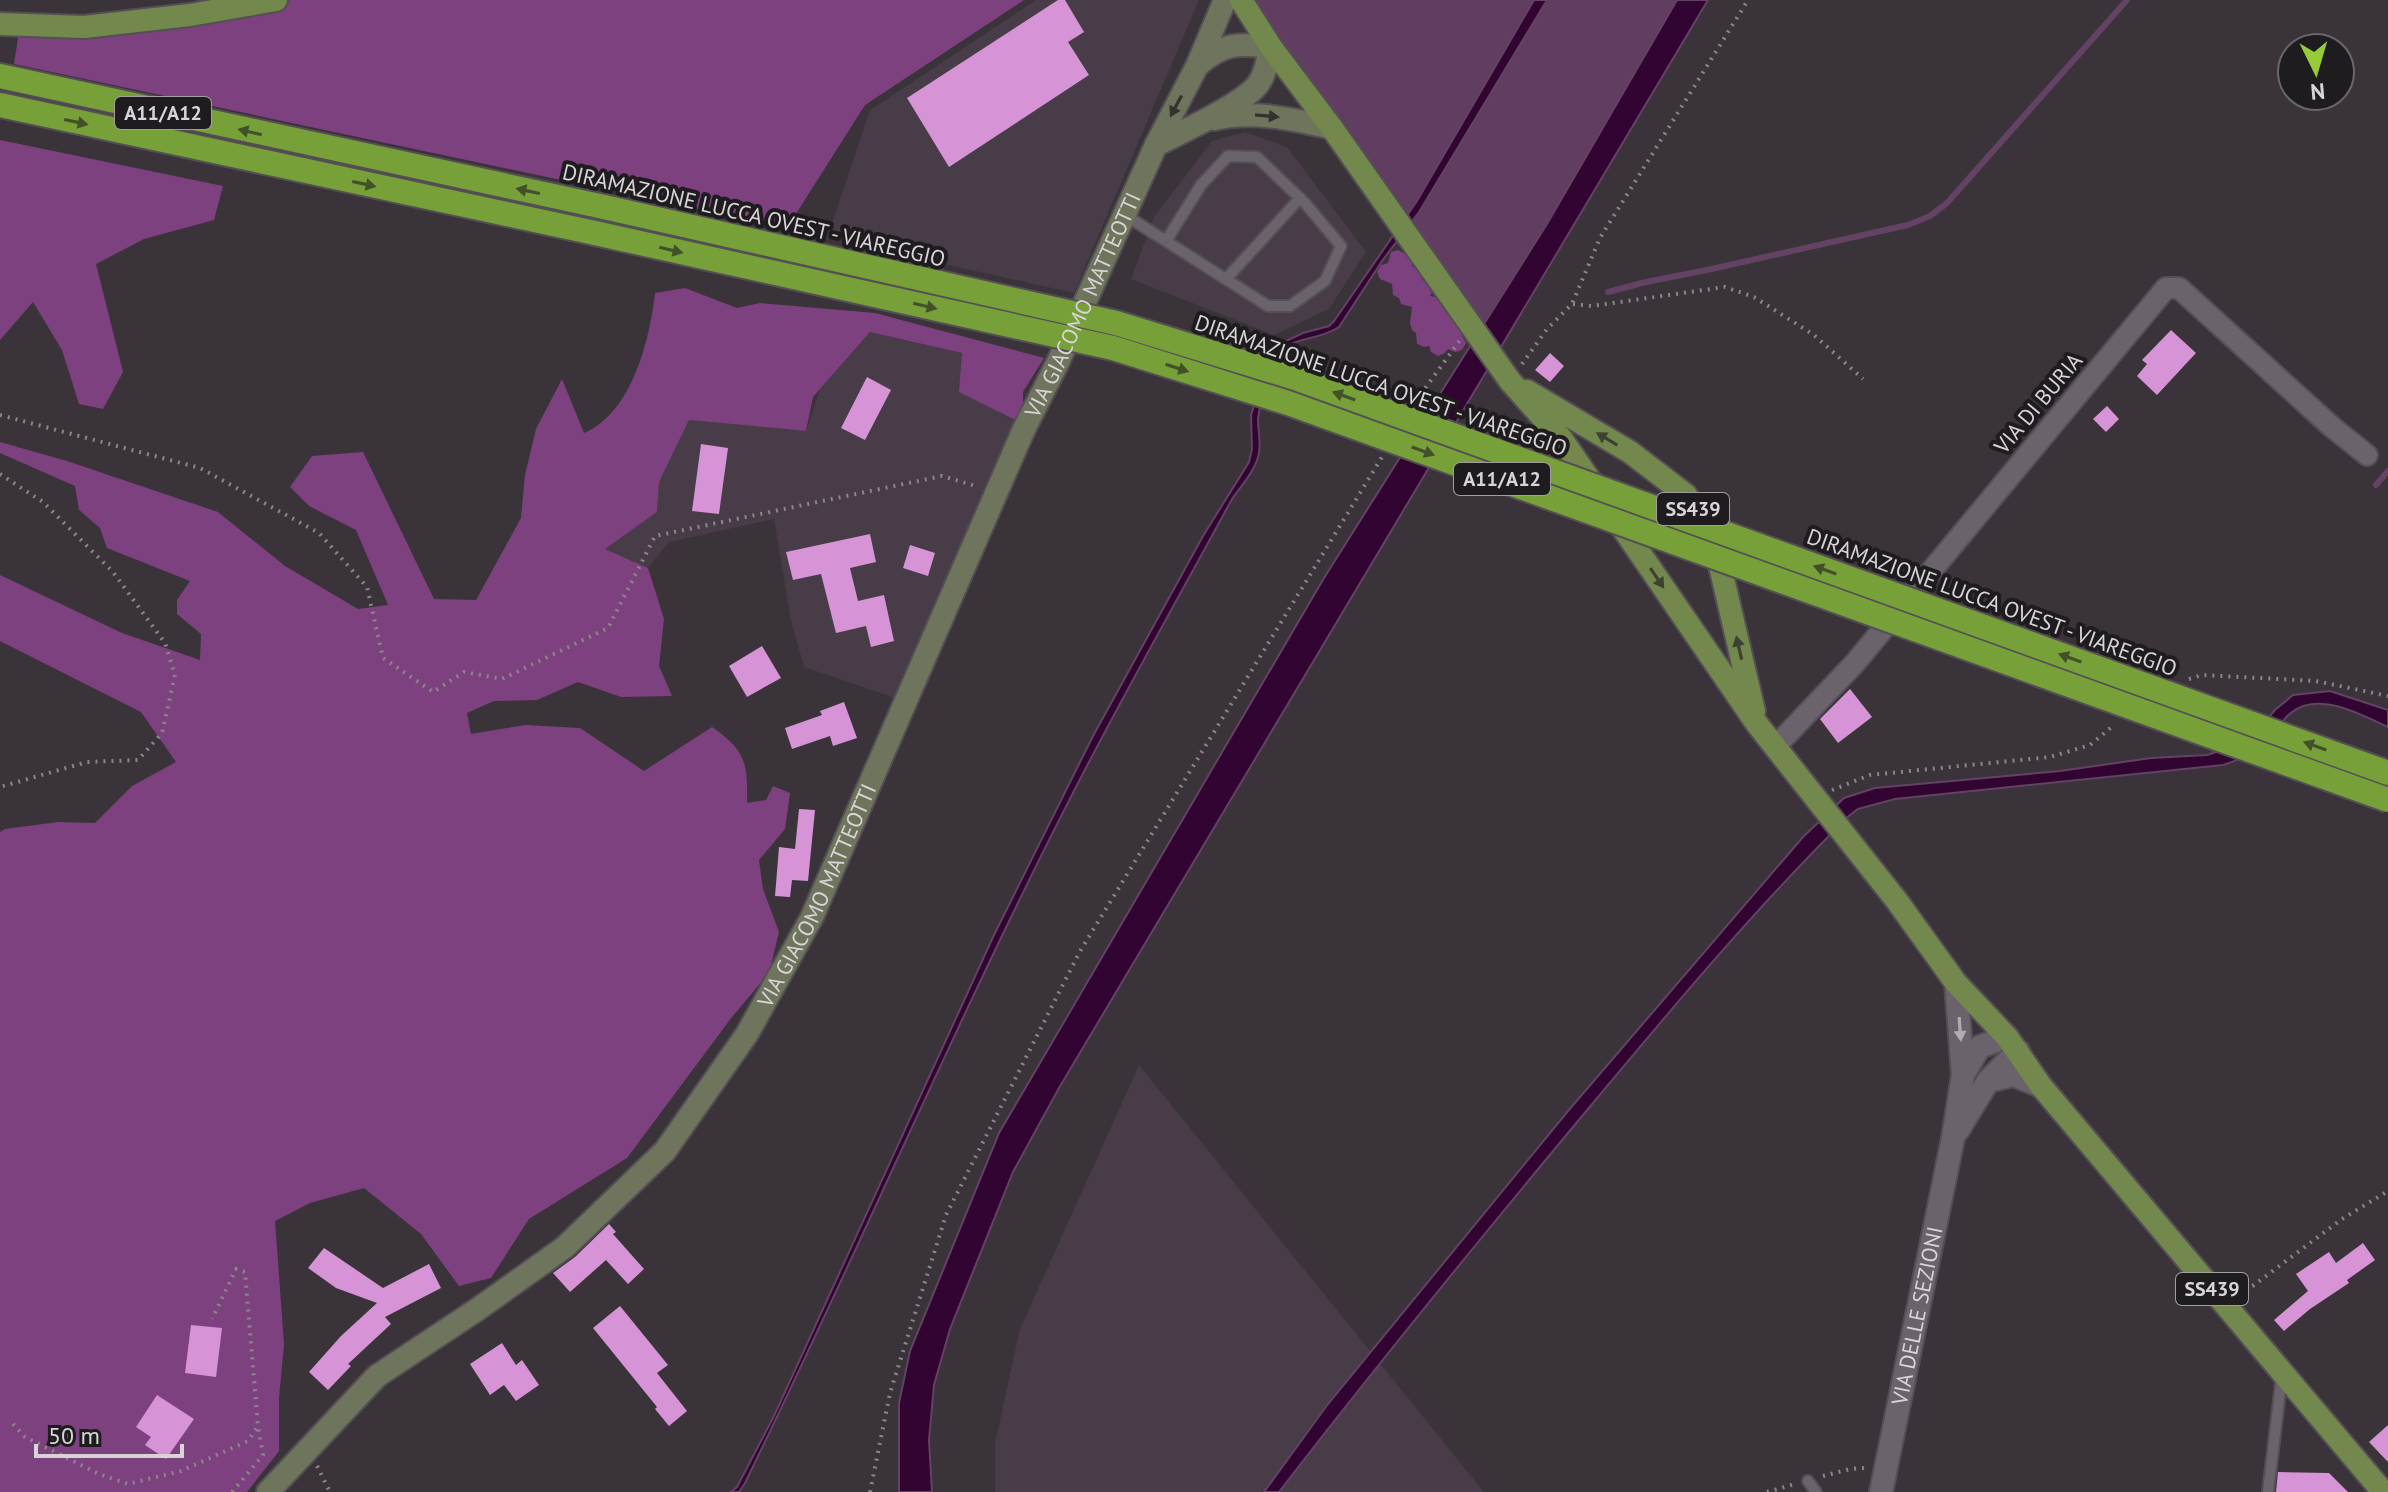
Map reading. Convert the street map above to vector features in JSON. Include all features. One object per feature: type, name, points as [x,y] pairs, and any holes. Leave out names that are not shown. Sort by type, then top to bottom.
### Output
[{"type":"highway","name":"DIRAMAZIONE LUCCA OVEST - VIAREGGIO","points":[[0,76],[604,207],[1116,323],[1295,378],[2388,773]]},
{"type":"highway","name":"A11/A12","points":[[0,105],[1113,348],[1288,403],[2388,800]]},
{"type":"main road","points":[[0,24],[84,27],[190,15],[276,0]]},
{"type":"main road","name":"VIA GIACOMO MATTEOTTI","points":[[268,1492],[377,1376],[565,1247],[665,1151],[747,1034],[812,917],[996,492],[1156,145],[1197,66],[1225,0]]},
{"type":"main road","name":"SS439","points":[[1241,0],[1271,47],[1332,128],[1510,381],[1561,438],[1757,724],[1956,983],[2012,1044],[2041,1086],[2383,1492]]},
{"type":"main road","points":[[1156,145],[1201,122],[1256,87],[1271,47],[1241,44],[1215,50],[1197,66]]},
{"type":"main road","points":[[1201,122],[1238,113],[1281,117],[1332,128]]},
{"type":"main road","name":"SS439","points":[[1510,381],[1630,452],[1686,495],[1720,566],[1757,724]]},
{"type":"street","name":"VIA DI BURIA","points":[[1775,747],[1855,663],[2166,288],[2179,288],[2367,455]]},
{"type":"street","name":"VIA DELLE SEZIONI","points":[[1881,1492],[1963,1075],[1956,983]]},
{"type":"street","name":"VIA DELLE SEZIONI","points":[[1963,1075],[1979,1047],[2012,1044]]},
{"type":"street","name":"VIA DELLE SEZIONI","points":[[1953,1138],[2012,1044]]},
{"type":"street","points":[[1988,1081],[2013,1075],[2041,1086]]},
{"type":"lane","points":[[1124,215],[1268,306],[1290,306],[1325,281],[1341,246],[1300,198],[1257,157],[1228,156],[1201,185],[1166,241]]},
{"type":"lane","points":[[1226,279],[1300,198]]},
{"type":"lane","points":[[2268,1492],[2283,1373]]},
{"type":"lane","points":[[1808,1481],[1816,1492]]},
{"type":"path","points":[[1510,381],[1547,329],[1572,304],[1600,238],[1748,0]]},
{"type":"path","points":[[1572,304],[1592,306],[1725,287],[1754,297],[1814,335],[1863,379]]},
{"type":"path","points":[[1409,412],[1471,326]]},
{"type":"path","points":[[0,415],[200,468],[319,533],[367,587],[383,658],[433,692],[464,672],[502,679],[608,628],[655,536],[942,476],[996,492]]},
{"type":"path","points":[[870,1492],[890,1393],[946,1215],[1079,953],[1385,451]]},
{"type":"path","points":[[0,474],[43,502],[113,572],[165,643],[175,675],[162,733],[138,760],[87,762],[0,787]]},
{"type":"path","points":[[2188,679],[2202,675],[2316,681],[2388,696]]},
{"type":"path","points":[[1818,802],[1870,775],[2050,757],[2090,745],[2125,716]]},
{"type":"path","points":[[2223,1302],[2254,1285],[2342,1219],[2388,1191]]},
{"type":"path","points":[[212,1319],[236,1269],[245,1272],[263,1455],[232,1492]]},
{"type":"path","points":[[13,1424],[25,1437],[99,1474],[128,1484],[181,1471],[248,1441],[258,1426]]},
{"type":"shaded area","points":[[271,0],[1024,0],[865,105],[787,228],[14,64],[20,25]]},
{"type":"shaded area","points":[[1036,0],[1199,0],[1074,293],[827,238],[870,110]]},
{"type":"shaded area","points":[[1241,0],[1677,0],[1547,224],[1476,335]]},
{"type":"shaded area","points":[[1534,0],[1547,0],[1419,212],[1339,327],[1288,345],[1272,361],[1258,419],[1260,448],[1254,468],[1232,499],[1076,787],[990,960],[745,1483],[739,1492],[731,1492],[737,1487],[774,1416],[994,935],[1093,736],[1203,536],[1249,462],[1252,449],[1251,415],[1273,347],[1303,333],[1329,326],[1334,321],[1417,201]]},
{"type":"shaded area","points":[[1677,0],[1708,0],[1059,1088],[1013,1172],[950,1329],[934,1385],[929,1440],[932,1492],[899,1492],[899,1403],[910,1351],[999,1133],[1324,578],[1547,224]]},
{"type":"shaded area","points":[[1245,132],[1287,147],[1366,252],[1329,309],[1274,335],[1131,279],[1154,217],[1212,141]]},
{"type":"shaded area","points":[[0,140],[223,186],[214,220],[144,239],[96,264],[123,372],[103,409],[79,404],[62,350],[33,302],[0,340]]},
{"type":"shaded area","points":[[1398,250],[1411,257],[1412,266],[1420,270],[1422,280],[1431,283],[1433,290],[1430,296],[1442,298],[1444,308],[1452,311],[1464,327],[1461,334],[1466,343],[1462,350],[1455,352],[1448,349],[1438,356],[1431,352],[1429,346],[1417,344],[1416,333],[1410,323],[1412,307],[1401,304],[1399,298],[1393,295],[1392,284],[1380,279],[1377,272],[1381,265],[1388,263],[1391,252]]},
{"type":"shaded area","points":[[685,288],[737,308],[760,303],[875,313],[1044,358],[1023,392],[1023,424],[959,392],[962,353],[870,332],[813,397],[806,431],[689,420],[659,482],[657,512],[605,549],[648,568],[664,619],[659,666],[672,696],[621,697],[578,682],[537,700],[494,701],[467,713],[471,734],[525,725],[580,728],[644,771],[712,727],[723,735],[742,758],[747,777],[747,803],[766,800],[773,786],[790,793],[785,829],[759,860],[763,889],[779,932],[769,973],[732,1017],[627,1158],[529,1219],[491,1278],[459,1286],[421,1234],[364,1188],[310,1203],[275,1221],[284,1344],[279,1398],[279,1451],[247,1492],[0,1492],[0,832],[58,822],[95,823],[132,786],[176,762],[141,712],[0,641],[0,575],[122,633],[200,660],[201,634],[177,614],[177,600],[190,581],[107,548],[100,528],[79,510],[75,486],[0,453],[0,442],[218,512],[285,566],[358,609],[388,605],[356,530],[309,506],[290,487],[312,456],[363,452],[434,599],[476,600],[521,518],[525,475],[536,429],[562,379],[584,433],[601,423],[615,409],[636,373],[649,331],[655,293]]},
{"type":"shaded area","points":[[870,332],[962,353],[999,413],[1023,424],[898,699],[804,667],[791,621],[774,519],[669,542],[648,568],[605,549],[657,512],[658,482],[689,420],[806,431],[820,389]]},
{"type":"shaded area","points":[[2330,691],[2388,710],[2388,727],[2353,711],[2315,704],[2292,712],[2258,748],[2223,765],[1895,799],[1858,809],[1850,815],[1740,930],[1636,1051],[1422,1311],[1279,1492],[1264,1492],[1328,1404],[1568,1111],[1803,837],[1844,798],[1875,788],[2060,771],[2151,758],[2207,755],[2226,749],[2257,731],[2293,695]]},
{"type":"shaded area","points":[[1139,1065],[1484,1492],[995,1492],[995,1443],[1020,1329]]},
{"type":"building","points":[[1058,0],[1065,0],[1084,32],[1068,42],[1089,75],[949,167],[907,98]]},
{"type":"building","points":[[2171,330],[2196,353],[2157,395],[2137,376],[2147,364],[2142,360]]},
{"type":"building","points":[[1550,353],[1564,366],[1550,382],[1535,370]]},
{"type":"building","points":[[867,377],[891,390],[865,440],[841,428]]},
{"type":"building","points":[[2107,406],[2119,419],[2106,432],[2093,419]]},
{"type":"building","points":[[701,444],[728,448],[719,514],[692,511]]},
{"type":"building","points":[[870,534],[876,562],[850,568],[858,601],[884,595],[894,641],[871,647],[866,626],[836,633],[821,574],[793,580],[786,552]]},
{"type":"building","points":[[910,545],[935,553],[928,576],[903,568]]},
{"type":"building","points":[[762,646],[781,678],[747,697],[729,666]]},
{"type":"building","points":[[1850,689],[1872,717],[1838,743],[1820,719]]},
{"type":"building","points":[[844,702],[857,738],[833,746],[830,736],[792,749],[785,728],[822,715],[820,711]]},
{"type":"building","points":[[799,809],[815,810],[808,881],[792,880],[790,897],[775,896],[779,847],[795,849]]},
{"type":"building","points":[[609,1224],[616,1232],[613,1234],[644,1269],[628,1284],[606,1260],[570,1292],[553,1273],[575,1257]]},
{"type":"building","points":[[2363,1243],[2375,1260],[2284,1331],[2274,1320],[2308,1291],[2296,1274],[2329,1252],[2336,1263]]},
{"type":"building","points":[[324,1248],[383,1288],[429,1264],[441,1288],[385,1317],[391,1324],[348,1364],[351,1366],[328,1390],[309,1372],[341,1336],[377,1303],[336,1288],[308,1268]]},
{"type":"building","points":[[620,1306],[668,1365],[657,1373],[687,1411],[669,1426],[593,1328]]},
{"type":"building","points":[[191,1325],[222,1328],[216,1377],[185,1373]]},
{"type":"building","points":[[502,1343],[516,1365],[522,1360],[539,1385],[516,1401],[504,1385],[490,1395],[470,1364]]},
{"type":"building","points":[[157,1395],[194,1419],[166,1459],[145,1445],[151,1437],[136,1427]]},
{"type":"building","points":[[2388,1425],[2388,1462],[2369,1442]]},
{"type":"building","points":[[2278,1472],[2329,1473],[2348,1492],[2276,1492]]},
{"type":"waterway","points":[[1608,292],[1908,225],[1930,216],[1947,203],[2127,0]]},
{"type":"waterway","points":[[2376,485],[2388,471]]}]
